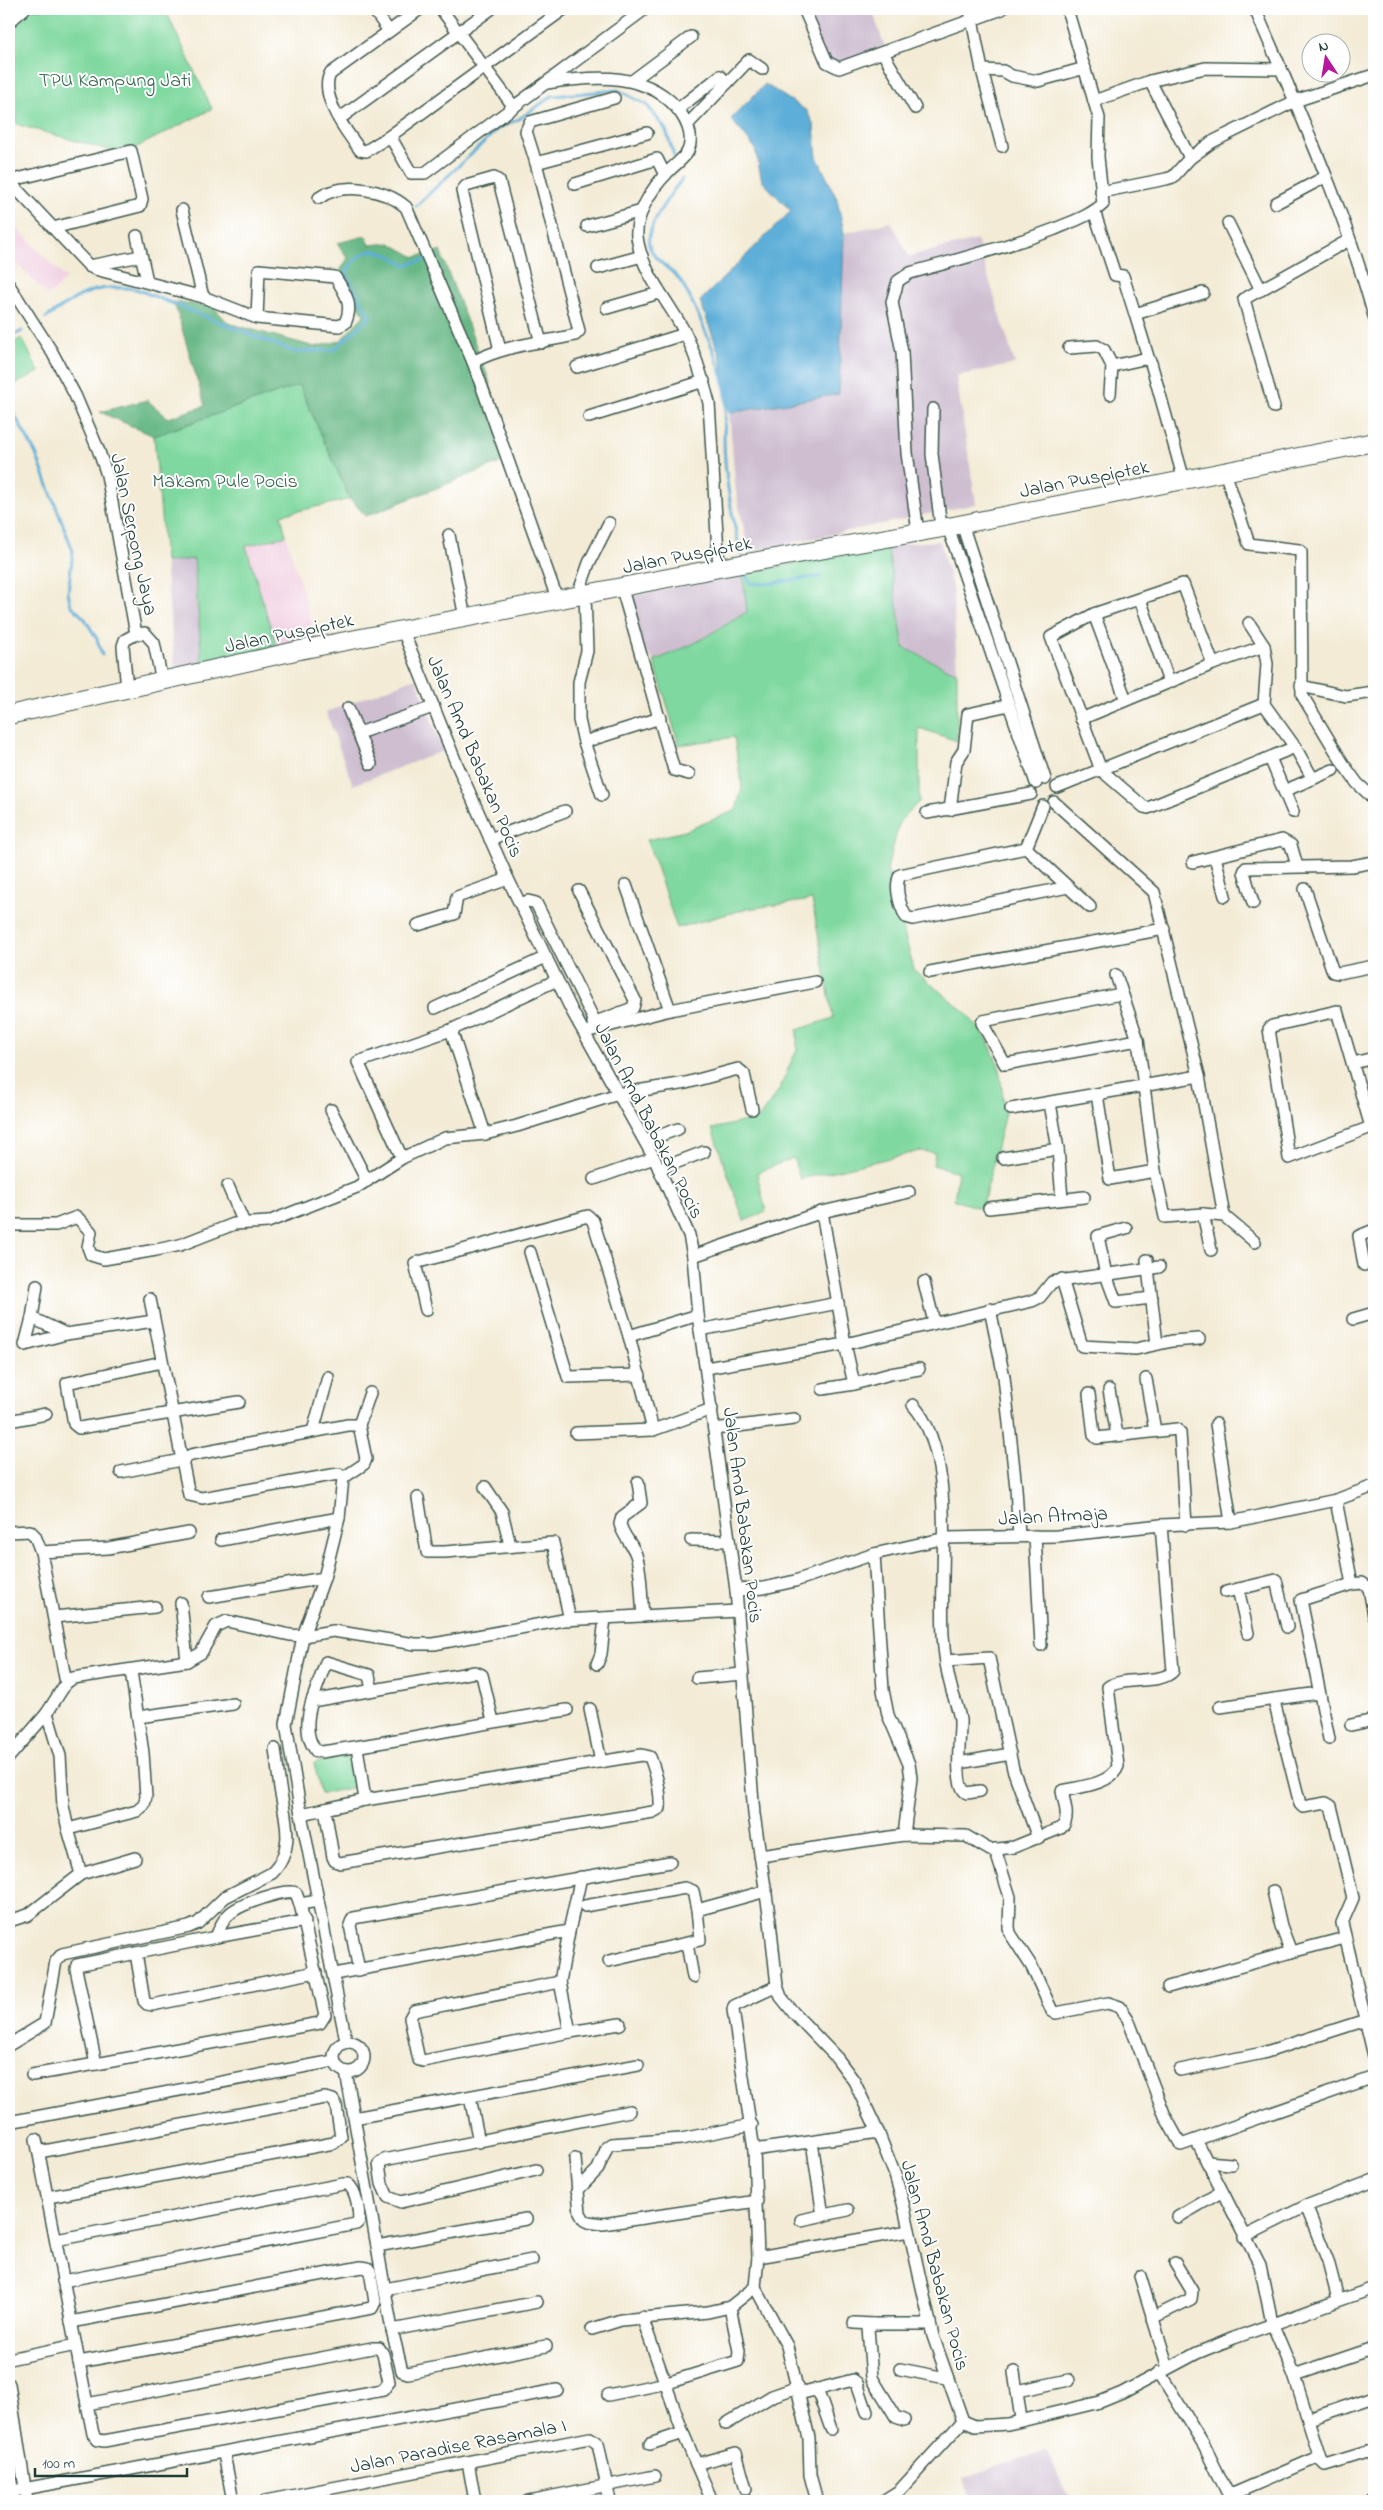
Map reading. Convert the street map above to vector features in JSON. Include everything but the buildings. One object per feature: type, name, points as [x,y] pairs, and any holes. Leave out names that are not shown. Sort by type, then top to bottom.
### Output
[{"type":"main road","name":"Jalan Puspiptek","points":[[9,715],[465,618],[622,589],[719,568],[950,526],[1374,442]]},
{"type":"street","points":[[9,22],[24,9]]},
{"type":"street","points":[[373,9],[389,31]]},
{"type":"street","points":[[420,9],[330,74],[327,81],[327,89],[339,119],[360,150],[366,151],[390,136],[564,9]]},
{"type":"street","points":[[441,9],[514,107]]},
{"type":"street","points":[[339,119],[490,9]]},
{"type":"street","points":[[390,136],[411,173],[425,173],[645,9]]},
{"type":"street","points":[[804,9],[826,62],[842,68],[883,53],[972,14],[1002,9]]},
{"type":"street","points":[[918,532],[907,452],[902,352],[892,302],[898,281],[910,273],[1003,247],[1062,226],[1094,211],[1103,202],[1098,157],[1099,118],[1067,9]]},
{"type":"street","points":[[1255,9],[1326,176],[1350,240],[1374,316]]},
{"type":"street","points":[[972,14],[982,70],[1002,146]]},
{"type":"street","points":[[632,81],[691,37]]},
{"type":"street","points":[[883,53],[915,108]]},
{"type":"street","points":[[580,58],[588,77]]},
{"type":"street","points":[[688,124],[749,60],[762,69]]},
{"type":"street","points":[[982,70],[1003,71],[1012,76],[1038,81],[1084,68]]},
{"type":"street","points":[[1094,101],[1150,81],[1212,68],[1281,69]]},
{"type":"street","points":[[1102,192],[1166,179],[1212,142],[1295,101],[1374,75]]},
{"type":"street","points":[[678,109],[720,76],[727,83]]},
{"type":"street","points":[[547,83],[588,77],[632,81],[651,88],[678,109],[688,124],[691,138],[687,152],[665,175],[642,211],[637,235],[642,256],[659,293],[685,334],[704,381],[709,403],[719,568]]},
{"type":"street","points":[[1150,81],[1190,158]]},
{"type":"street","points":[[473,362],[500,350],[575,335],[580,328],[526,131],[530,122],[614,98]]},
{"type":"street","points":[[536,164],[646,133]]},
{"type":"street","points":[[53,228],[140,206],[142,199],[132,152],[126,151],[9,181],[53,228],[89,266],[203,296],[257,318],[339,326],[345,323],[347,319],[349,299],[336,277],[259,270],[257,318]]},
{"type":"street","points":[[575,184],[657,159],[665,175]]},
{"type":"street","points":[[1276,203],[1326,176]]},
{"type":"street","points":[[500,350],[462,191],[466,186],[494,178],[499,181],[541,343]]},
{"type":"street","points":[[319,198],[330,190],[344,187],[371,192],[399,201],[406,207],[473,362],[558,601]]},
{"type":"street","points":[[182,210],[203,296]]},
{"type":"street","points":[[587,226],[642,211]]},
{"type":"street","points":[[1094,211],[1115,275],[1123,276],[1184,480]]},
{"type":"street","points":[[1228,222],[1261,290]]},
{"type":"street","points":[[137,236],[147,281]]},
{"type":"street","points":[[1274,407],[1244,301],[1350,240]]},
{"type":"street","points":[[89,266],[141,256]]},
{"type":"street","points":[[598,268],[642,256]]},
{"type":"street","name":"Jalan Serpong Jaya","points":[[9,285],[52,352],[75,395],[98,449],[106,475],[136,634]]},
{"type":"street","points":[[607,308],[659,293]]},
{"type":"street","points":[[1135,314],[1203,293]]},
{"type":"street","points":[[577,367],[685,334]]},
{"type":"street","points":[[1069,348],[1097,346],[1104,350],[1112,366],[1110,394]]},
{"type":"street","points":[[1112,366],[1149,360]]},
{"type":"street","points":[[589,417],[704,381]]},
{"type":"street","points":[[933,409],[932,454],[950,526],[995,644],[1041,781]]},
{"type":"street","points":[[1225,472],[1249,544],[1298,550],[1301,552],[1301,686],[1303,698],[1344,765],[1357,783],[1374,799]]},
{"type":"street","points":[[602,795],[584,742],[579,720],[579,682],[587,651],[581,596],[589,563],[609,523]]},
{"type":"street","points":[[449,535],[465,618]]},
{"type":"street","points":[[1213,664],[1186,586],[1180,584],[1094,614],[1051,637],[1101,770],[1144,807],[1148,808],[1295,747]]},
{"type":"street","points":[[622,589],[674,770],[689,774]]},
{"type":"street","points":[[1140,599],[1169,682]]},
{"type":"street","points":[[1094,614],[1126,700]]},
{"type":"street","points":[[1249,623],[1264,646],[1267,664],[1264,704],[1295,747],[1313,778]]},
{"type":"street","name":"Jalan Amd Babakan Pocis","points":[[404,631],[432,706],[508,879],[557,980],[645,1141],[683,1217],[693,1256],[700,1330],[736,1590],[754,1814],[766,1891],[776,1986],[781,1997],[793,2012],[837,2058],[854,2081],[878,2132],[895,2175],[930,2324],[946,2378],[963,2421]]},
{"type":"street","name":"Jalan Serpong Jaya","points":[[126,689],[123,646],[125,640],[136,634],[145,634],[154,643],[162,681]]},
{"type":"street","points":[[995,644],[1010,705],[1041,781]]},
{"type":"street","points":[[1082,718],[1213,664],[1264,646]]},
{"type":"street","points":[[1301,686],[1346,696],[1374,692]]},
{"type":"street","points":[[1058,787],[1264,704]]},
{"type":"street","points":[[950,810],[956,762],[964,750],[968,714],[1010,705]]},
{"type":"street","points":[[359,733],[432,706]]},
{"type":"street","points":[[348,708],[371,764]]},
{"type":"street","points":[[584,742],[660,718]]},
{"type":"street","points":[[1270,758],[1293,812]]},
{"type":"street","points":[[1284,791],[1333,770]]},
{"type":"street","points":[[1041,781],[1055,782],[1058,787],[1058,798],[1054,802],[1043,806],[1035,802],[1032,794],[1033,786],[1041,781]]},
{"type":"street","points":[[927,812],[950,810],[1032,794]]},
{"type":"street","points":[[1054,802],[1151,888],[1164,929],[1199,1076],[1224,1216]]},
{"type":"street","points":[[1026,848],[1043,806]]},
{"type":"street","points":[[490,839],[565,811]]},
{"type":"street","points":[[1193,862],[1282,840],[1291,845],[1297,866]]},
{"type":"street","points":[[1026,848],[1090,907]]},
{"type":"street","points":[[1026,848],[900,875],[897,888],[906,917],[913,919],[1068,886]]},
{"type":"street","points":[[1215,857],[1225,896]]},
{"type":"street","points":[[1253,903],[1245,869],[1297,866],[1352,866],[1374,862]]},
{"type":"street","points":[[418,925],[454,914],[457,897],[508,879]]},
{"type":"street","points":[[626,885],[670,1010]]},
{"type":"street","points":[[1305,889],[1333,972],[1339,973],[1374,966]]},
{"type":"street","points":[[579,891],[636,1000],[633,1008],[596,1022],[583,1030]]},
{"type":"street","points":[[521,904],[528,901],[536,903],[596,1022]]},
{"type":"street","points":[[930,972],[1164,929]]},
{"type":"street","points":[[435,1008],[546,957]]},
{"type":"street","points":[[1116,976],[1138,1040],[1146,1086],[1155,1171],[1165,1217],[1203,1214],[1224,1216],[1255,1242]]},
{"type":"street","points":[[402,1158],[358,1063],[451,1030],[557,980]]},
{"type":"street","points":[[583,1030],[670,1010],[815,982]]},
{"type":"street","points":[[1121,994],[983,1021],[982,1023],[1005,1064],[1138,1040]]},
{"type":"street","points":[[1336,1010],[1372,1127],[1290,1158],[1269,1029],[1280,1022],[1336,1010]]},
{"type":"street","points":[[451,1030],[485,1134]]},
{"type":"street","points":[[1353,1063],[1374,1058]]},
{"type":"street","points":[[9,1225],[56,1225],[77,1217],[91,1232],[88,1246],[91,1255],[104,1259],[168,1248],[222,1228],[244,1223],[268,1222],[367,1182],[402,1158],[445,1138],[485,1134],[539,1121],[618,1094],[686,1082],[738,1069],[744,1074],[752,1110]]},
{"type":"street","points":[[1011,1109],[1199,1076]]},
{"type":"street","points":[[1097,1094],[1110,1178],[1155,1171]]},
{"type":"street","points":[[1050,1102],[1058,1149],[1062,1199]]},
{"type":"street","points":[[331,1110],[367,1182]]},
{"type":"street","points":[[645,1141],[678,1129]]},
{"type":"street","points":[[1003,1158],[1058,1149]]},
{"type":"street","points":[[594,1179],[704,1152]]},
{"type":"street","points":[[228,1186],[244,1223]]},
{"type":"street","points":[[693,1256],[822,1212],[909,1192]]},
{"type":"street","points":[[989,1208],[1084,1196]]},
{"type":"street","points":[[822,1212],[854,1384]]},
{"type":"street","points":[[1203,1214],[1211,1250]]},
{"type":"street","points":[[426,1310],[414,1267],[416,1263],[588,1216],[593,1221],[640,1375],[653,1430]]},
{"type":"street","points":[[1126,1228],[1098,1236],[1106,1275],[1116,1302],[1152,1298]]},
{"type":"street","points":[[1364,1265],[1359,1236],[1374,1230]]},
{"type":"street","points":[[530,1252],[568,1377],[640,1375]]},
{"type":"street","points":[[1147,1265],[1157,1344]]},
{"type":"street","points":[[706,1368],[846,1344],[1037,1299],[1048,1284],[1062,1279],[1106,1275],[1147,1265],[1159,1267]]},
{"type":"street","points":[[1062,1279],[1082,1346],[1136,1349],[1157,1344],[1199,1339]]},
{"type":"street","points":[[924,1282],[934,1322]]},
{"type":"street","points":[[37,1286],[32,1318],[25,1344],[66,1334],[154,1321]]},
{"type":"street","points":[[150,1298],[189,1495],[197,1498],[339,1474],[343,1478]]},
{"type":"street","points":[[700,1330],[838,1302]]},
{"type":"street","points":[[990,1309],[1004,1377],[1016,1488],[1019,1536]]},
{"type":"street","points":[[628,1336],[698,1314]]},
{"type":"street","points":[[1353,1319],[1374,1314]]},
{"type":"street","points":[[32,1318],[66,1334]]},
{"type":"street","points":[[162,1362],[67,1383],[72,1421],[80,1428],[239,1402]]},
{"type":"street","points":[[823,1389],[919,1369]]},
{"type":"street","points":[[313,1431],[328,1377]]},
{"type":"street","points":[[1146,1379],[1155,1431]]},
{"type":"street","points":[[1109,1390],[1117,1436]]},
{"type":"street","points":[[343,1478],[364,1464],[366,1459],[359,1425],[370,1393]]},
{"type":"street","points":[[1089,1394],[1095,1437],[1117,1436],[1172,1428],[1177,1429],[1180,1433],[1186,1525]]},
{"type":"street","points":[[913,1405],[931,1436],[939,1472],[946,1538],[942,1626],[946,1662],[960,1720],[959,1763],[964,1792],[980,1791]]},
{"type":"street","points":[[576,1433],[653,1430],[712,1409]]},
{"type":"street","points":[[9,1420],[46,1414]]},
{"type":"street","points":[[714,1429],[794,1419]]},
{"type":"street","points":[[1216,1424],[1231,1522]]},
{"type":"street","points":[[121,1472],[181,1460],[191,1455],[313,1431],[359,1425]]},
{"type":"street","points":[[343,1478],[339,1518],[324,1578],[303,1636],[286,1724],[301,1814],[346,2042]]},
{"type":"street","points":[[638,1482],[641,1503],[622,1517],[620,1524],[623,1535],[634,1548],[637,1557],[643,1616]]},
{"type":"street","name":"Jalan Atmaja","points":[[736,1590],[764,1588],[795,1581],[874,1554],[946,1538],[1057,1536],[1161,1525],[1231,1522],[1336,1500],[1374,1486]]},
{"type":"street","points":[[485,1487],[502,1512],[510,1545]]},
{"type":"street","points":[[418,1498],[427,1552],[553,1543],[570,1620]]},
{"type":"street","points":[[1336,1500],[1352,1584]]},
{"type":"street","points":[[222,1540],[339,1518]]},
{"type":"street","points":[[760,1856],[904,1836],[966,1836],[976,1840],[985,1849],[995,1850],[1014,1847],[1061,1828],[1066,1824],[1067,1818],[1062,1791],[1108,1779],[1115,1774],[1118,1766],[1108,1688],[1119,1683],[1166,1676],[1173,1670],[1161,1525]]},
{"type":"street","points":[[9,1532],[33,1532],[41,1552],[66,1682]]},
{"type":"street","points":[[41,1552],[108,1548],[189,1533]]},
{"type":"street","points":[[1035,1536],[1041,1645]]},
{"type":"street","points":[[691,1540],[729,1541]]},
{"type":"street","points":[[874,1554],[884,1690],[888,1715],[909,1764],[911,1778],[904,1836]]},
{"type":"street","points":[[209,1597],[324,1578]]},
{"type":"street","points":[[1226,1592],[1276,1580],[1287,1627]]},
{"type":"street","points":[[1281,1604],[1301,1600],[1352,1584],[1362,1583],[1369,1588],[1374,1616]]},
{"type":"street","points":[[1238,1589],[1248,1633]]},
{"type":"street","points":[[1301,1600],[1329,1738]]},
{"type":"street","points":[[181,1603],[187,1661]]},
{"type":"street","points":[[54,1617],[155,1607]]},
{"type":"street","points":[[9,1757],[47,1713],[66,1682],[73,1678],[131,1671],[187,1661],[201,1652],[216,1626],[226,1621],[260,1630],[303,1636],[333,1631],[415,1644],[434,1644],[570,1620],[738,1611]]},
{"type":"street","points":[[598,1664],[605,1618]]},
{"type":"street","points":[[946,1662],[989,1658],[1010,1754],[1038,1838]]},
{"type":"street","points":[[372,1690],[369,1675],[326,1662],[312,1701],[307,1725],[312,1747],[316,1751],[356,1747],[493,1721],[567,1710]]},
{"type":"street","points":[[68,1829],[137,1811],[144,1805],[145,1788],[131,1671]]},
{"type":"street","points":[[312,1701],[475,1672],[482,1675],[493,1721]]},
{"type":"street","points":[[697,1678],[743,1674]]},
{"type":"street","points":[[1220,1707],[1319,1693]]},
{"type":"street","points":[[1275,1699],[1300,1804],[1303,1807],[1326,1803],[1331,1806],[1353,1898],[1343,1919],[1346,1938],[1366,2020],[1372,2032],[1374,2056]]},
{"type":"street","points":[[138,1717],[233,1704]]},
{"type":"street","points":[[590,1709],[602,1762]]},
{"type":"street","points":[[47,1713],[60,1756],[63,1806],[81,1874]]},
{"type":"street","points":[[1351,1725],[1374,1720]]},
{"type":"street","points":[[356,1747],[365,1800]]},
{"type":"street","points":[[9,2045],[45,2023],[56,1961],[62,1954],[189,1927],[225,1897],[272,1873],[277,1868],[287,1843],[288,1827],[275,1749]]},
{"type":"street","points":[[959,1763],[1010,1754]]},
{"type":"street","points":[[301,1814],[365,1800],[642,1755],[650,1757],[660,1799],[660,1808],[654,1812],[340,1863],[333,1858],[326,1809]]},
{"type":"street","points":[[995,1850],[1010,1897],[1008,1926],[1010,1933],[1032,1967],[1052,2011],[1056,2013],[1108,2002],[1120,2006],[1128,2019],[1165,2116],[1180,2144],[1374,2077]]},
{"type":"street","points":[[9,1921],[28,1915],[81,1874],[135,1858]]},
{"type":"street","points":[[358,1970],[350,1925],[353,1918],[670,1862]]},
{"type":"street","points":[[570,2032],[560,1982],[581,1877]]},
{"type":"street","points":[[585,1906],[685,1888],[692,1892],[697,1910],[701,1939],[687,1944],[609,1961]]},
{"type":"street","points":[[32,2075],[320,2023],[325,2015],[305,1921],[296,1893],[286,1891],[240,1907],[225,1918],[216,1936]]},
{"type":"street","points":[[697,1910],[766,1891]]},
{"type":"street","points":[[1273,1891],[1281,1926],[1291,1952]]},
{"type":"street","points":[[300,1904],[318,1900]]},
{"type":"street","points":[[96,2064],[76,1966],[216,1936],[305,1921]]},
{"type":"street","points":[[334,1974],[569,1931]]},
{"type":"street","points":[[1168,1987],[1346,1938]]},
{"type":"street","points":[[687,1944],[693,1977]]},
{"type":"street","points":[[136,1953],[144,2001],[152,2005],[316,1972]]},
{"type":"street","points":[[560,1982],[414,2011],[410,2018],[419,2060],[423,2061],[620,2024]]},
{"type":"street","points":[[776,1986],[734,2006],[733,2010],[752,2125],[754,2150],[758,2257],[755,2287],[788,2346],[809,2438],[811,2483],[817,2501]]},
{"type":"street","points":[[1180,2070],[1263,2053],[1366,2020]]},
{"type":"street","points":[[346,2042],[360,2046],[364,2055],[360,2068],[346,2072],[338,2068],[334,2061],[335,2049],[346,2042]]},
{"type":"street","points":[[9,2122],[334,2061]]},
{"type":"street","points":[[354,2118],[638,2065]]},
{"type":"street","points":[[346,2072],[392,2330],[400,2365],[404,2373],[546,2346]]},
{"type":"street","points":[[470,2097],[479,2142]]},
{"type":"street","points":[[39,2152],[325,2098],[333,2100],[336,2106],[341,2137],[334,2143],[48,2197]]},
{"type":"street","points":[[536,2170],[401,2202],[394,2201],[388,2197],[378,2168],[380,2162],[630,2111]]},
{"type":"street","points":[[577,2191],[598,2170],[606,2147],[611,2144],[681,2139],[752,2125]]},
{"type":"street","points":[[754,2150],[878,2132]]},
{"type":"street","points":[[36,2139],[48,2197],[63,2281],[72,2322],[79,2362],[87,2404],[93,2434],[98,2440],[104,2441],[383,2390],[389,2382],[383,2354],[379,2348],[372,2348],[87,2404]]},
{"type":"street","points":[[1196,2140],[1260,2266],[1272,2323],[1294,2375],[1322,2461]]},
{"type":"street","points":[[812,2142],[822,2216]]},
{"type":"street","points":[[574,2159],[582,2217],[594,2224],[618,2222],[757,2200]]},
{"type":"street","points":[[1207,2162],[1231,2164]]},
{"type":"street","points":[[1244,2237],[1306,2206],[1374,2180]]},
{"type":"street","points":[[56,2240],[343,2184],[352,2186],[359,2216],[359,2221],[356,2224],[63,2281]]},
{"type":"street","points":[[1178,2217],[1221,2192]]},
{"type":"street","points":[[1306,2206],[1328,2261],[1338,2299]]},
{"type":"street","points":[[801,2220],[848,2210]]},
{"type":"street","points":[[377,2246],[526,2220]]},
{"type":"street","points":[[758,2257],[909,2231]]},
{"type":"street","points":[[385,2289],[532,2260]]},
{"type":"street","points":[[1152,2318],[1193,2296],[1192,2291],[1175,2263]]},
{"type":"street","points":[[72,2322],[361,2267],[368,2268],[370,2271],[375,2302],[372,2308],[79,2362]]},
{"type":"street","points":[[1140,2276],[1164,2370],[1227,2492],[1233,2494],[1322,2461],[1374,2450]]},
{"type":"street","points":[[592,2328],[642,2317],[708,2312],[730,2307],[755,2287]]},
{"type":"street","points":[[883,2501],[899,2491],[963,2421],[975,2426],[1008,2424],[1021,2419],[1100,2402],[1122,2393],[1198,2353],[1272,2323],[1374,2288]]},
{"type":"street","points":[[392,2330],[537,2302]]},
{"type":"street","points":[[608,2395],[667,2382],[738,2360],[740,2351],[730,2307]]},
{"type":"street","points":[[642,2317],[667,2382],[683,2433],[712,2501]]},
{"type":"street","points":[[854,2323],[930,2324]]},
{"type":"street","points":[[873,2324],[868,2331],[872,2378],[896,2416],[904,2420]]},
{"type":"street","points":[[9,2359],[76,2345]]},
{"type":"street","points":[[1294,2375],[1374,2348]]},
{"type":"street","points":[[900,2368],[946,2378]]},
{"type":"street","points":[[1014,2372],[1021,2419]]},
{"type":"street","points":[[1016,2391],[1069,2380]]},
{"type":"street","points":[[726,2424],[772,2396],[855,2381],[866,2412]]},
{"type":"street","points":[[9,2384],[27,2501]]},
{"type":"street","points":[[817,2389],[831,2429]]},
{"type":"street","points":[[9,2469],[13,2496],[26,2489],[224,2454],[557,2390]]},
{"type":"street","points":[[1309,2419],[1374,2398]]},
{"type":"street","points":[[650,2444],[683,2433]]},
{"type":"street","name":"Jalan Paradise Rasamala I","points":[[266,2501],[590,2438],[598,2444],[610,2501]]},
{"type":"street","points":[[696,2464],[736,2453],[746,2488]]},
{"type":"street","points":[[224,2454],[233,2501]]},
{"type":"street","points":[[468,2462],[475,2501]]},
{"type":"street","points":[[528,2501],[655,2476]]},
{"type":"street","points":[[1370,2501],[1374,2500]]},
{"type":"shaded area","points":[[809,9],[872,9],[885,48],[848,65],[821,58]]},
{"type":"shaded area","points":[[9,220],[66,279],[48,296],[9,255]]},
{"type":"shaded area","points":[[891,222],[909,256],[977,240],[1015,364],[956,376],[976,504],[749,552],[736,492],[729,413],[839,394],[844,233]]},
{"type":"shaded area","points":[[286,536],[316,638],[277,648],[246,546]]},
{"type":"shaded area","points":[[940,541],[953,591],[957,673],[904,648],[887,545]]},
{"type":"shaded area","points":[[194,559],[202,663],[175,669],[165,562]]},
{"type":"shaded area","points":[[743,574],[747,612],[695,643],[654,661],[637,640],[627,597]]},
{"type":"shaded area","points":[[416,678],[443,751],[353,785],[326,712]]},
{"type":"shaded area","points":[[1046,2450],[1070,2501],[971,2501],[963,2478]]},
{"type":"green space","name":"TPU Kampung Jati","points":[[29,9],[165,9],[212,109],[137,147],[116,152],[19,125],[9,117],[9,31]]},
{"type":"green space","points":[[366,236],[370,245],[390,243],[415,257],[440,251],[488,377],[510,459],[366,516],[350,499],[299,385],[154,436],[100,412],[147,400],[168,418],[205,406],[174,302],[213,306],[228,323],[315,347],[340,341],[364,315],[340,271],[348,258],[337,243]]},
{"type":"green space","points":[[22,338],[39,372],[12,386],[9,380],[9,345]]},
{"type":"green space","name":"Makam Pule Pocis","points":[[299,385],[350,499],[281,515],[286,536],[246,546],[277,648],[202,663],[194,559],[165,562],[154,436]]},
{"type":"green space","points":[[887,545],[904,648],[957,673],[957,741],[919,728],[919,802],[900,821],[887,869],[914,970],[966,1013],[987,1039],[999,1066],[1005,1113],[982,1209],[954,1200],[958,1172],[933,1165],[935,1153],[920,1151],[800,1179],[793,1158],[757,1173],[766,1212],[744,1221],[712,1129],[759,1118],[779,1090],[797,1049],[797,1030],[833,1018],[812,900],[746,909],[677,928],[647,840],[685,831],[736,810],[742,788],[734,737],[679,745],[654,661],[695,643],[747,612],[743,574]]},
{"type":"green space","points":[[347,1756],[355,1787],[321,1794],[314,1763]]},
{"type":"water","points":[[765,84],[807,111],[814,126],[817,157],[837,199],[844,233],[839,394],[729,413],[721,359],[700,301],[791,211],[762,181],[755,148],[731,119]]},
{"type":"waterway","points":[[416,206],[499,128],[519,119],[552,96],[618,90],[647,105],[666,130],[674,156]]},
{"type":"waterway","points":[[682,179],[655,220],[651,229],[649,245],[654,255],[679,279],[691,300],[721,373],[726,396],[724,451],[727,481],[741,555]]},
{"type":"waterway","points":[[46,318],[78,297],[97,290],[108,288],[136,289],[295,352],[334,350],[370,317],[346,274],[358,257],[372,251],[380,252],[405,265],[424,260]]},
{"type":"waterway","points":[[9,338],[22,331]]},
{"type":"waterway","points":[[9,405],[36,454],[73,551],[68,593],[71,605],[85,619],[97,639],[102,655]]},
{"type":"waterway","points":[[746,575],[750,583],[758,584],[820,577]]}]
